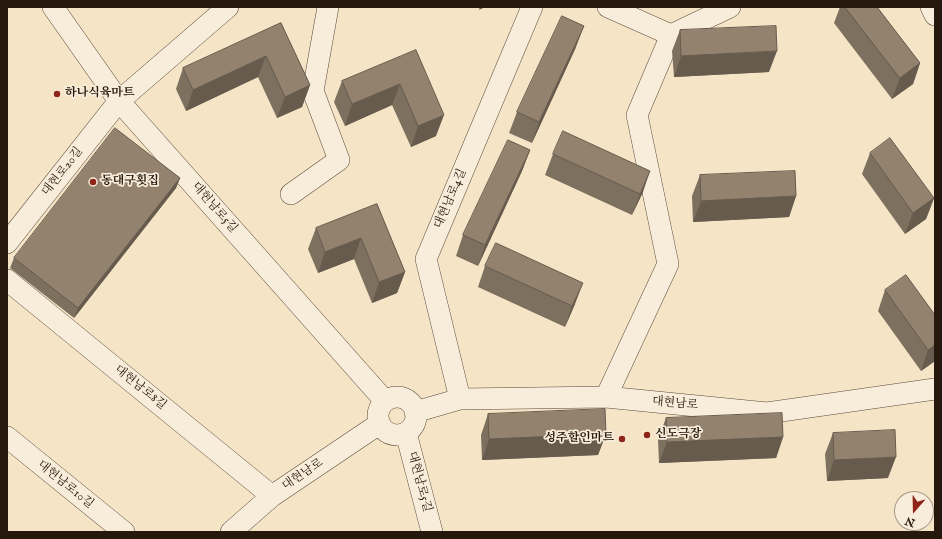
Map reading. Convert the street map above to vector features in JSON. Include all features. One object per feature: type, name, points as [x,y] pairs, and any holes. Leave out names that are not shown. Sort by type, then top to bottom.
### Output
[{"type":"street","name":"대현남로5길","points":[[53,7],[119,101],[385,401]]},
{"type":"street","name":"대현로20길","points":[[7,243],[119,101],[228,7]]},
{"type":"street","points":[[291,194],[339,160],[313,91],[328,7]]},
{"type":"street","name":"대현남로4길","points":[[460,399],[426,259],[532,7]]},
{"type":"street","points":[[608,7],[671,35]]},
{"type":"street","points":[[606,398],[668,264],[637,114],[671,35],[730,7]]},
{"type":"street","points":[[932,7],[935,15]]},
{"type":"street","name":"대현남로8길","points":[[7,280],[272,496]]},
{"type":"street","name":"대현남로","points":[[415,412],[460,399],[606,398],[767,413],[935,389]]},
{"type":"street","points":[[397,397],[409,401],[415,412],[414,424],[406,433],[400,435],[388,433],[379,424],[378,411],[385,401],[397,397]]},
{"type":"street","name":"대현남로","points":[[231,532],[272,496],[379,424]]},
{"type":"street","name":"대현남로5길","points":[[406,433],[432,532]]},
{"type":"street","name":"대현남로10길","points":[[7,438],[124,532]]},
{"type":"building","points":[[845,7],[877,7],[920,63],[900,78]]},
{"type":"building","points":[[562,16],[584,26],[539,122],[517,112]]},
{"type":"building","points":[[281,23],[310,85],[285,97],[266,56],[193,90],[183,68]]},
{"type":"building","points":[[776,26],[777,51],[681,56],[680,30]]},
{"type":"building","points":[[416,50],[444,115],[418,126],[400,84],[352,104],[342,81]]},
{"type":"building","points":[[115,128],[180,178],[78,308],[14,258]]},
{"type":"building","points":[[563,131],[650,171],[640,194],[553,154]]},
{"type":"building","points":[[890,138],[934,198],[913,213],[870,153]]},
{"type":"building","points":[[508,140],[530,150],[485,245],[463,235]]},
{"type":"building","points":[[795,171],[796,196],[701,201],[700,175]]},
{"type":"building","points":[[377,204],[405,272],[379,282],[361,238],[325,252],[316,228]]},
{"type":"building","points":[[496,243],[583,283],[572,306],[485,266]]},
{"type":"building","points":[[906,275],[935,315],[935,345],[928,350],[885,290]]},
{"type":"building","points":[[605,409],[606,434],[489,439],[488,414]]},
{"type":"building","points":[[782,413],[783,437],[667,442],[666,418]]},
{"type":"building","points":[[895,430],[896,457],[834,460],[833,433]]},
{"type":"place","name":"하나식육마트","points":[[57,94]]},
{"type":"place","name":"동대구횟집","points":[[93,182]]},
{"type":"place","name":"신도극장","points":[[647,435]]},
{"type":"place","name":"성주할인마트","points":[[622,439]]}]
